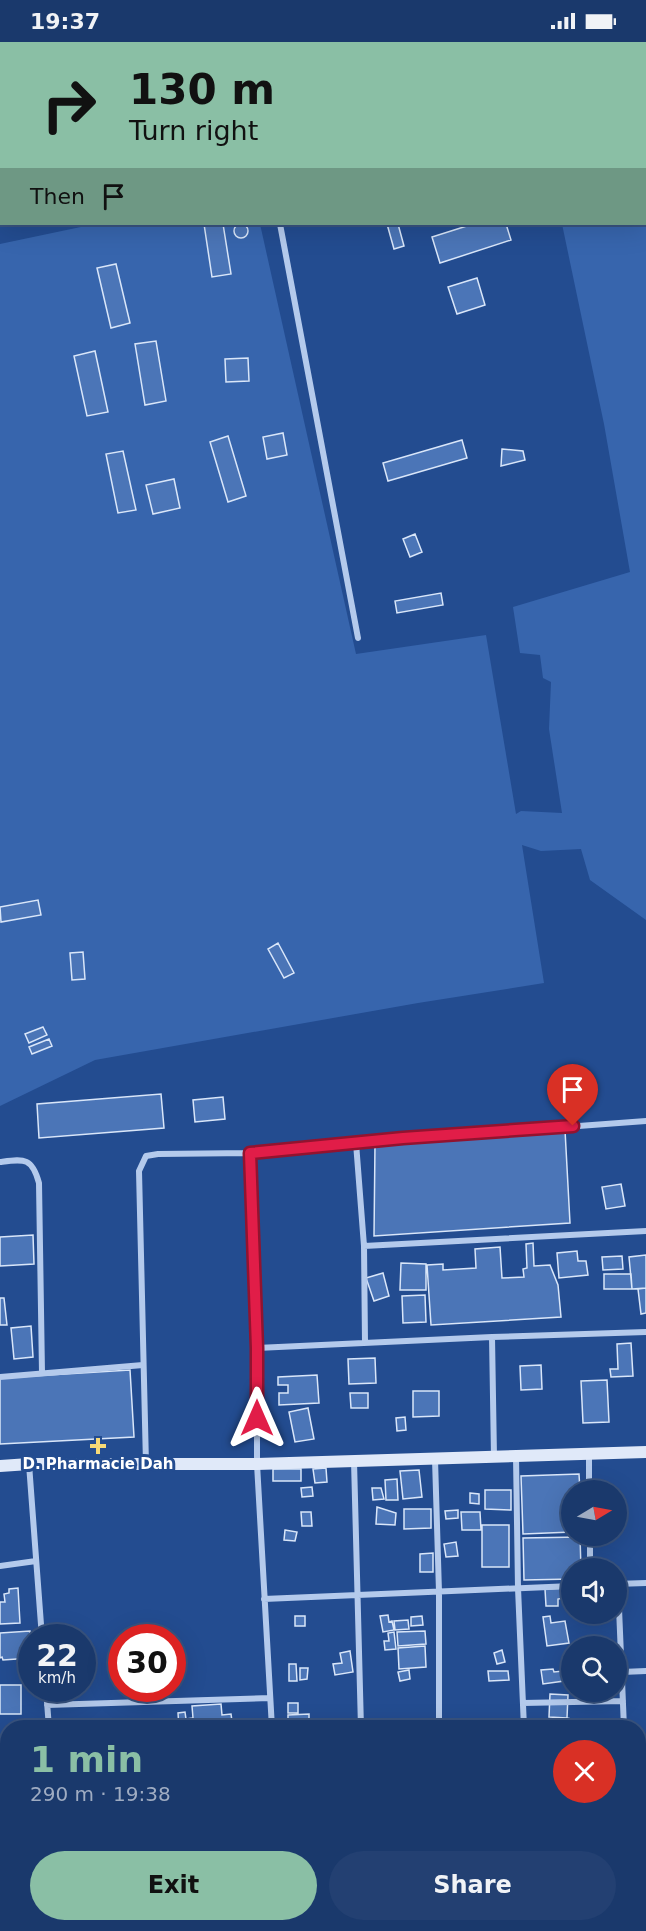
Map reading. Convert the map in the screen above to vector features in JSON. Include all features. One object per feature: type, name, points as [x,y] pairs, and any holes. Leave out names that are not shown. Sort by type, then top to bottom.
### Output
[{"type":"main road","points":[[0,1466],[257,1464],[646,1452]]},
{"type":"street","points":[[280,225],[358,638]]},
{"type":"street","points":[[146,1464],[139,1171],[146,1156],[250,1153],[646,1121]]},
{"type":"street","points":[[356,1143],[364,1246],[365,1343]]},
{"type":"street","points":[[250,1153],[257,1348],[257,1464],[271,1720]]},
{"type":"street","points":[[0,1162],[20,1160],[29,1162],[35,1170],[39,1183],[42,1373]]},
{"type":"street","points":[[364,1246],[646,1231]]},
{"type":"street","points":[[257,1348],[646,1332]]},
{"type":"street","points":[[492,1337],[494,1457]]},
{"type":"street","points":[[0,1377],[143,1365]]},
{"type":"street","points":[[589,1453],[590,1480]]},
{"type":"street","points":[[516,1456],[518,1588],[524,1720]]},
{"type":"street","points":[[435,1459],[439,1592],[439,1720]]},
{"type":"street","points":[[354,1461],[360,1720]]},
{"type":"street","points":[[29,1464],[41,1624]]},
{"type":"street","points":[[0,1566],[36,1561]]},
{"type":"street","points":[[627,1584],[646,1583]]},
{"type":"street","points":[[264,1599],[561,1586]]},
{"type":"street","points":[[627,1672],[646,1671]]},
{"type":"street","points":[[47,1705],[270,1698]]},
{"type":"street","points":[[47,1702],[48,1720]]},
{"type":"street","points":[[523,1702],[561,1702]]},
{"type":"street","points":[[623,1702],[624,1720]]},
{"type":"shaded area","points":[[90,225],[260,225],[356,654],[486,635],[516,814],[521,811],[562,813],[549,729],[551,682],[543,678],[540,655],[520,653],[513,607],[630,572],[604,424],[562,225],[646,225],[646,920],[590,880],[581,849],[541,851],[522,845],[544,983],[95,1060],[0,1106],[0,244]]},
{"type":"building","points":[[204,225],[223,225],[231,274],[212,277]]},
{"type":"building","points":[[237,225],[245,225],[248,228],[248,234],[244,238],[238,238],[234,234],[234,228]]},
{"type":"building","points":[[387,225],[398,225],[404,246],[394,249]]},
{"type":"building","points":[[470,225],[506,225],[511,240],[440,263],[432,237]]},
{"type":"building","points":[[116,264],[130,323],[111,328],[97,268]]},
{"type":"building","points":[[477,278],[485,305],[457,314],[448,287]]},
{"type":"building","points":[[156,341],[166,401],[145,405],[135,344]]},
{"type":"building","points":[[95,351],[108,412],[87,416],[74,356]]},
{"type":"building","points":[[248,358],[249,381],[226,382],[225,359]]},
{"type":"building","points":[[283,433],[287,455],[267,459],[263,437]]},
{"type":"building","points":[[228,436],[246,496],[228,502],[210,442]]},
{"type":"building","points":[[462,440],[467,458],[388,481],[383,463]]},
{"type":"building","points":[[502,449],[523,451],[525,460],[501,466]]},
{"type":"building","points":[[123,451],[136,510],[118,513],[106,454]]},
{"type":"building","points":[[174,479],[180,508],[153,514],[146,485]]},
{"type":"building","points":[[415,534],[422,552],[410,557],[403,539]]},
{"type":"building","points":[[441,593],[443,605],[397,613],[395,601]]},
{"type":"building","points":[[38,900],[41,915],[1,922],[0,907]]},
{"type":"building","points":[[278,943],[294,973],[284,978],[268,949]]},
{"type":"building","points":[[83,952],[85,979],[72,980],[70,953]]},
{"type":"building","points":[[43,1027],[47,1035],[29,1043],[25,1034]]},
{"type":"building","points":[[49,1039],[52,1046],[32,1054],[29,1047]]},
{"type":"building","points":[[161,1094],[164,1128],[39,1138],[37,1104]]},
{"type":"building","points":[[223,1097],[225,1119],[195,1122],[193,1100]]},
{"type":"building","points":[[565,1130],[570,1223],[374,1236],[375,1145]]},
{"type":"building","points":[[621,1184],[625,1206],[606,1209],[602,1187]]},
{"type":"building","points":[[33,1235],[34,1264],[0,1266],[0,1237]]},
{"type":"building","points":[[533,1243],[534,1266],[550,1265],[558,1285],[561,1317],[431,1325],[427,1265],[443,1264],[443,1270],[476,1268],[475,1249],[500,1247],[502,1278],[524,1277],[523,1269],[527,1268],[526,1244]]},
{"type":"building","points":[[577,1251],[578,1261],[586,1261],[588,1275],[559,1278],[557,1253]]},
{"type":"building","points":[[646,1255],[646,1288],[632,1289],[629,1257]]},
{"type":"building","points":[[622,1256],[623,1269],[603,1270],[602,1257]]},
{"type":"building","points":[[401,1263],[426,1264],[426,1290],[400,1290]]},
{"type":"building","points":[[383,1273],[389,1296],[374,1301],[366,1278]]},
{"type":"building","points":[[604,1274],[631,1274],[632,1289],[604,1289]]},
{"type":"building","points":[[646,1288],[646,1313],[641,1314],[638,1289]]},
{"type":"building","points":[[425,1295],[426,1322],[403,1323],[402,1296]]},
{"type":"building","points":[[0,1298],[4,1298],[7,1325],[0,1325]]},
{"type":"building","points":[[31,1326],[33,1357],[14,1359],[11,1328]]},
{"type":"building","points":[[631,1343],[633,1376],[611,1377],[610,1369],[618,1369],[617,1344]]},
{"type":"building","points":[[375,1358],[376,1383],[349,1384],[348,1359]]},
{"type":"building","points":[[541,1365],[542,1389],[521,1390],[520,1366]]},
{"type":"building","points":[[130,1370],[134,1437],[0,1444],[0,1378]]},
{"type":"building","points":[[317,1375],[319,1403],[279,1405],[279,1393],[288,1393],[288,1385],[278,1385],[278,1377]]},
{"type":"building","points":[[607,1380],[609,1422],[583,1423],[581,1381]]},
{"type":"building","points":[[413,1391],[439,1391],[439,1416],[413,1417]]},
{"type":"building","points":[[350,1393],[368,1393],[368,1408],[351,1408]]},
{"type":"building","points":[[308,1408],[314,1439],[295,1442],[289,1412]]},
{"type":"building","points":[[405,1417],[406,1430],[397,1431],[396,1418]]},
{"type":"building","points":[[326,1468],[327,1482],[315,1483],[313,1469]]},
{"type":"building","points":[[273,1469],[301,1469],[301,1481],[273,1481]]},
{"type":"building","points":[[419,1470],[422,1497],[403,1499],[400,1471]]},
{"type":"building","points":[[579,1474],[579,1480],[561,1480],[561,1532],[523,1534],[521,1476]]},
{"type":"building","points":[[397,1479],[398,1500],[386,1500],[385,1480]]},
{"type":"building","points":[[312,1487],[313,1496],[302,1497],[301,1488]]},
{"type":"building","points":[[372,1488],[381,1488],[384,1499],[373,1500]]},
{"type":"building","points":[[485,1490],[511,1490],[511,1510],[485,1509]]},
{"type":"building","points":[[470,1493],[479,1494],[479,1504],[470,1503]]},
{"type":"building","points":[[377,1507],[396,1513],[395,1525],[376,1524]]},
{"type":"building","points":[[404,1509],[431,1509],[431,1528],[404,1529]]},
{"type":"building","points":[[458,1510],[458,1518],[446,1519],[445,1511]]},
{"type":"building","points":[[301,1512],[311,1512],[312,1526],[302,1526]]},
{"type":"building","points":[[461,1512],[480,1512],[481,1530],[462,1530]]},
{"type":"building","points":[[482,1525],[509,1525],[509,1567],[482,1567]]},
{"type":"building","points":[[285,1530],[297,1532],[295,1541],[284,1540]]},
{"type":"building","points":[[561,1537],[561,1546],[580,1546],[581,1558],[561,1558],[561,1579],[524,1580],[523,1538]]},
{"type":"building","points":[[456,1542],[458,1556],[446,1557],[444,1544]]},
{"type":"building","points":[[433,1553],[433,1572],[420,1572],[420,1554]]},
{"type":"building","points":[[18,1588],[20,1623],[0,1624],[0,1602],[5,1602],[4,1594],[9,1593],[9,1589]]},
{"type":"building","points":[[561,1588],[558,1606],[546,1606],[545,1589]]},
{"type":"building","points":[[388,1615],[394,1630],[383,1632],[380,1616]]},
{"type":"building","points":[[295,1616],[305,1616],[305,1626],[295,1626]]},
{"type":"building","points":[[422,1616],[423,1625],[411,1626],[411,1617]]},
{"type":"building","points":[[550,1616],[551,1623],[561,1622],[561,1624],[566,1624],[568,1636],[561,1636],[561,1644],[547,1646],[543,1617]]},
{"type":"building","points":[[408,1620],[409,1629],[395,1630],[394,1621]]},
{"type":"building","points":[[425,1631],[426,1644],[398,1646],[397,1632]]},
{"type":"building","points":[[18,1632],[18,1659],[3,1660],[2,1657],[0,1658],[0,1633]]},
{"type":"building","points":[[394,1632],[396,1649],[385,1650],[384,1641],[389,1641],[388,1633]]},
{"type":"building","points":[[425,1646],[426,1667],[399,1669],[398,1648]]},
{"type":"building","points":[[502,1650],[505,1662],[497,1664],[494,1653]]},
{"type":"building","points":[[350,1651],[353,1672],[335,1675],[333,1664],[342,1663],[340,1653]]},
{"type":"building","points":[[289,1664],[296,1664],[297,1681],[289,1681]]},
{"type":"building","points":[[300,1668],[308,1668],[307,1679],[300,1680]]},
{"type":"building","points":[[409,1670],[410,1679],[400,1681],[398,1672]]},
{"type":"building","points":[[541,1670],[561,1671],[561,1681],[543,1684]]},
{"type":"building","points":[[488,1671],[508,1671],[509,1680],[489,1681]]},
{"type":"building","points":[[0,1685],[18,1685],[21,1714],[0,1714]]},
{"type":"building","points":[[550,1694],[561,1695],[561,1702],[568,1702],[567,1718],[549,1717]]},
{"type":"building","points":[[288,1703],[298,1703],[298,1713],[288,1713]]},
{"type":"building","points":[[221,1704],[222,1715],[231,1714],[232,1720],[178,1720],[178,1713],[185,1712],[186,1719],[193,1718],[192,1706]]},
{"type":"building","points":[[309,1714],[309,1720],[288,1720],[288,1715]]},
{"type":"building","points":[[567,1718],[572,1719],[572,1720],[535,1720]]},
{"type":"place","name":"D. Pharmacie Dah","points":[[98,1446]]},
{"type":"route","points":[[257,1418],[257,1348],[250,1153],[403,1138],[573,1126]]}]
